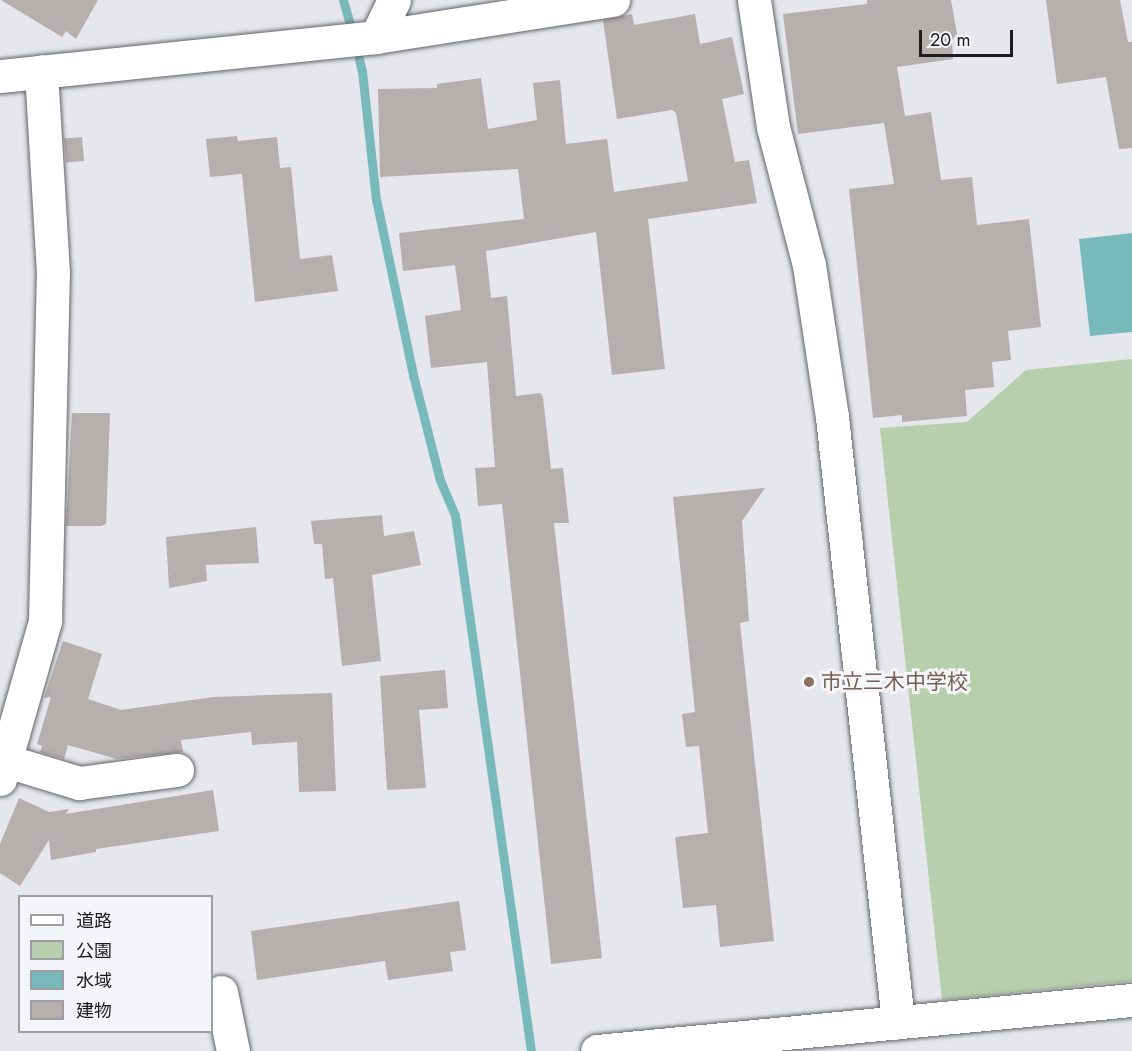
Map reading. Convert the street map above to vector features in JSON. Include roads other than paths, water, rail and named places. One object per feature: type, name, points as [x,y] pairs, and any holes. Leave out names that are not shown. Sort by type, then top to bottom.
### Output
[{"type":"street","points":[[376,37],[394,0]]},
{"type":"street","points":[[0,76],[40,70],[376,37],[613,0]]},
{"type":"street","points":[[754,0],[773,127],[809,265],[832,417],[898,1022]]},
{"type":"street","points":[[40,70],[53,273],[45,621],[2,766],[79,783],[177,770]]},
{"type":"street","points":[[221,992],[233,1051]]},
{"type":"street","points":[[597,1051],[1132,1000]]},
{"type":"water","points":[[1132,233],[1132,332],[1090,336],[1079,239]]},
{"type":"waterway","points":[[343,0],[352,32]]},
{"type":"waterway","points":[[356,46],[362,71],[376,199],[413,375],[440,480],[455,515],[531,1051]]},
{"type":"place","name":"市立三木中学校","points":[[809,682]]}]
